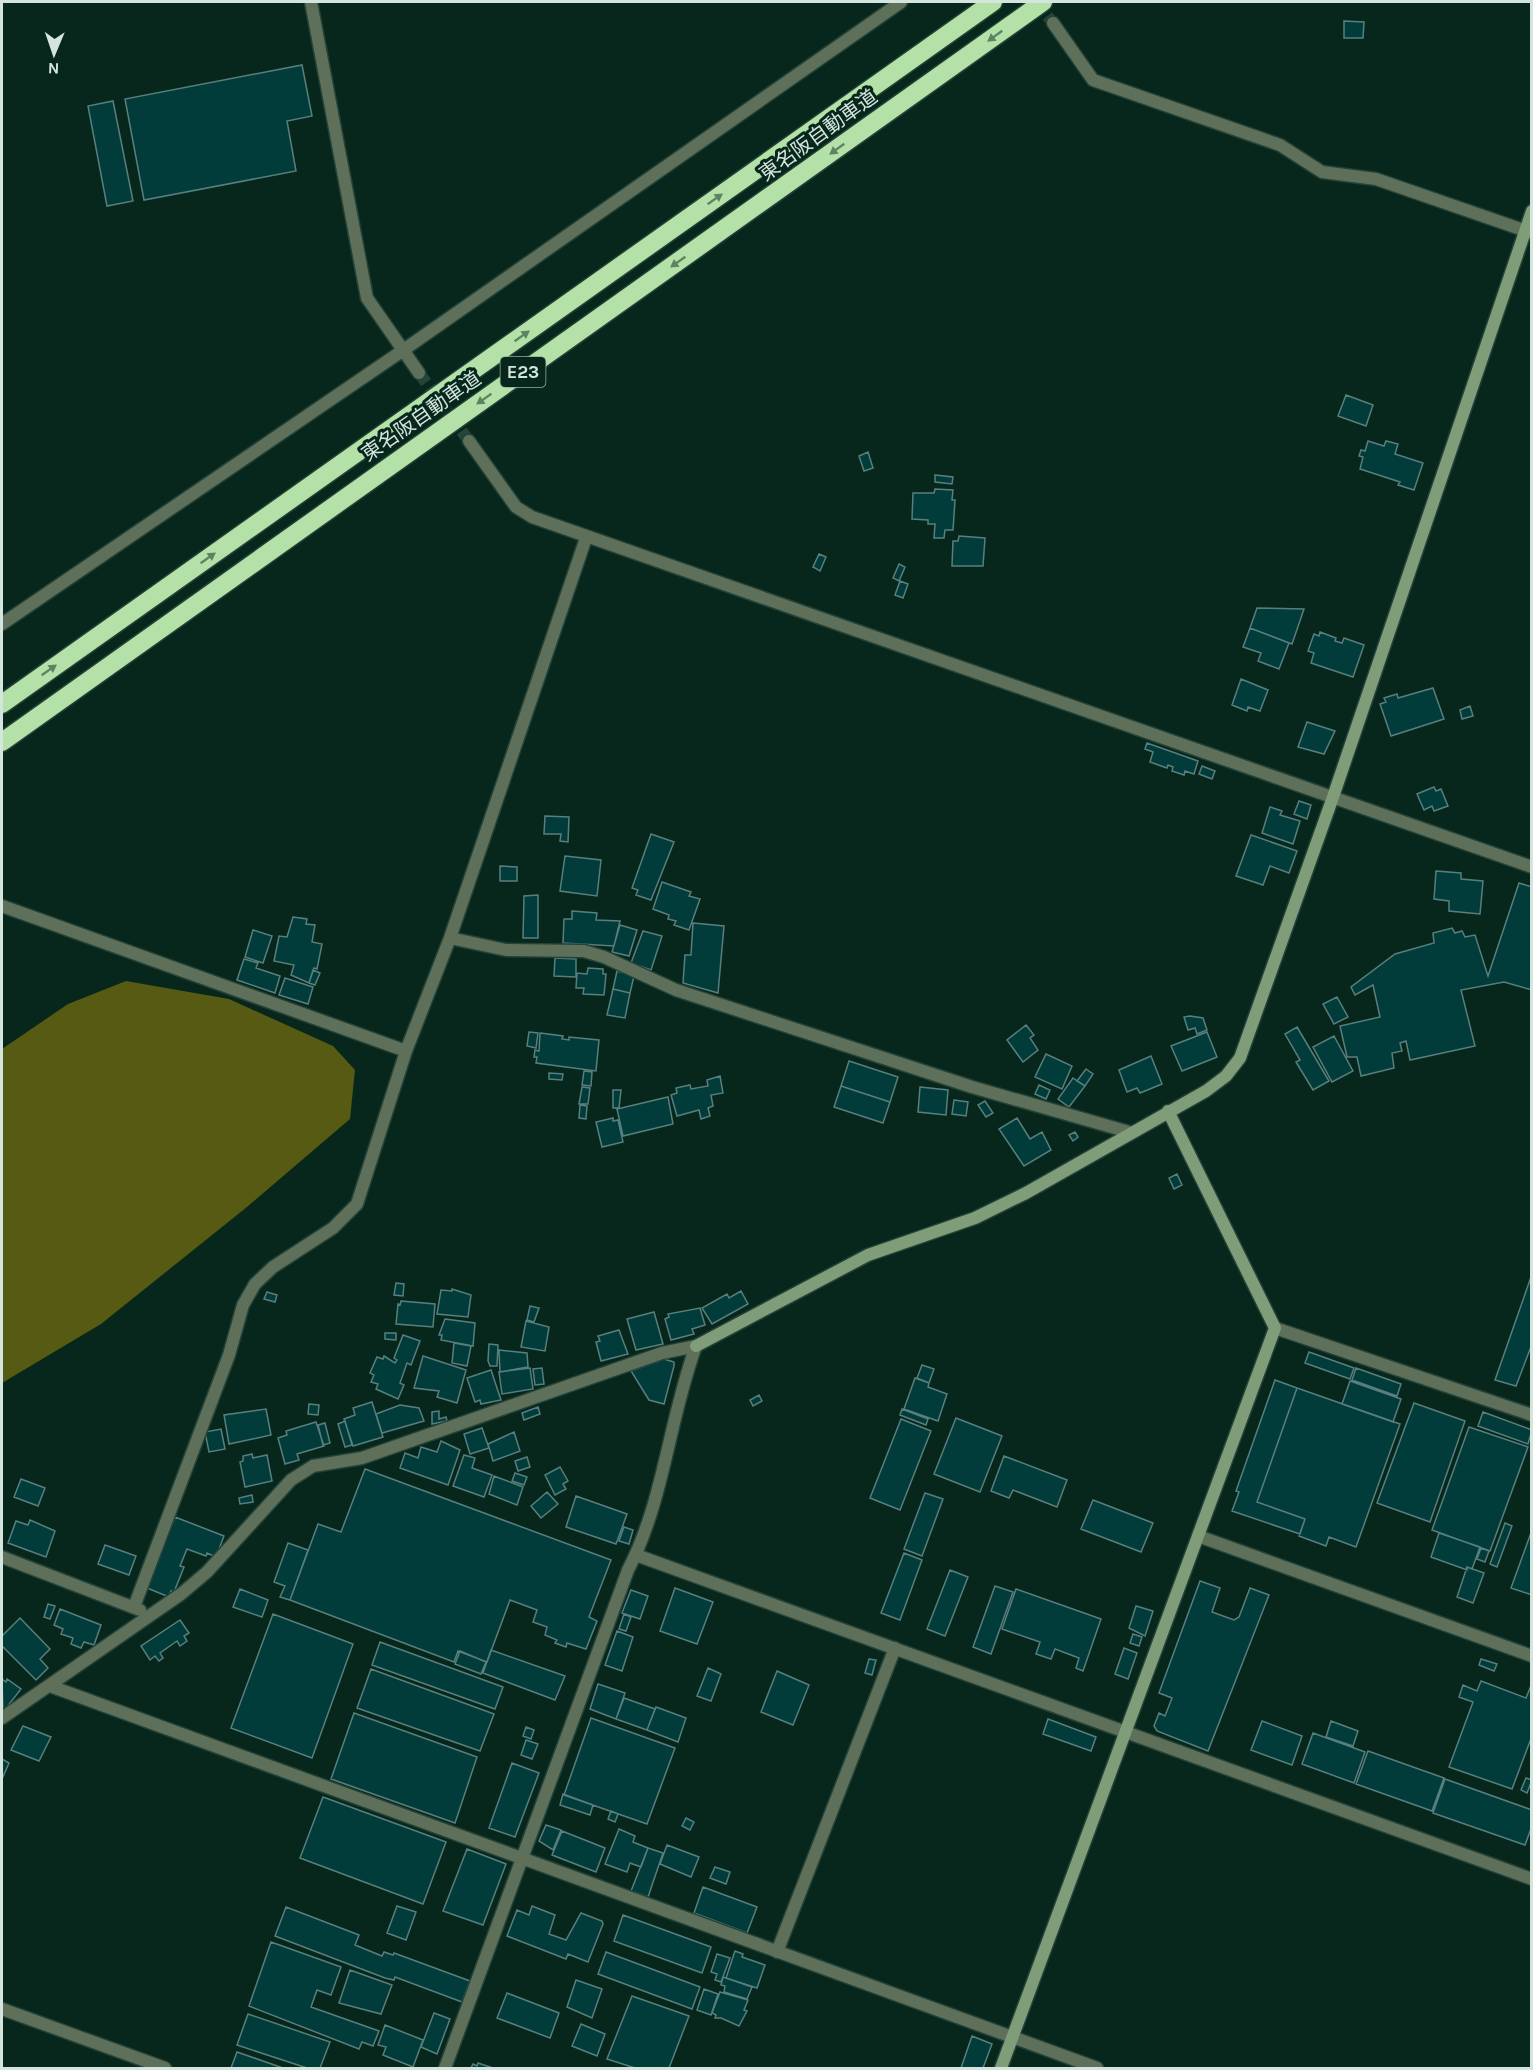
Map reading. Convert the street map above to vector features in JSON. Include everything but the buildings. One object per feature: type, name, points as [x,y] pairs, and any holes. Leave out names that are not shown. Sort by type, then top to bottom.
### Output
[{"type":"highway","name":"東名阪自動車道","points":[[2,704],[993,2]]},
{"type":"highway","name":"東名阪自動車道","points":[[2,742],[1043,2]]},
{"type":"street","points":[[311,2],[367,298],[419,373]]},
{"type":"street","points":[[2,624],[402,351],[901,2]]},
{"type":"street","points":[[1053,23],[1093,80],[1280,145],[1322,172],[1376,179],[1528,232]]},
{"type":"street","points":[[2,1718],[181,1594],[207,1572],[291,1480],[313,1466],[362,1458],[662,1353],[696,1346],[868,1255],[975,1218],[996,1208],[1206,1091],[1226,1076],[1240,1058],[1333,797],[1528,232],[1532,211]]},
{"type":"street","points":[[469,441],[516,507],[532,517],[586,538],[1532,867]]},
{"type":"street","points":[[134,1607],[229,1355],[243,1305],[255,1284],[273,1267],[333,1228],[357,1204],[406,1051],[450,938],[586,538]]},
{"type":"street","points":[[2,906],[406,1051]]},
{"type":"street","points":[[450,938],[506,950],[584,951],[604,957],[676,990],[972,1087],[1129,1132]]},
{"type":"street","points":[[1168,1111],[1275,1328],[1532,1415]]},
{"type":"street","points":[[1001,2068],[1275,1328]]},
{"type":"street","points":[[445,2068],[628,1570],[646,1529],[686,1372],[696,1346]]},
{"type":"street","points":[[1198,1536],[1532,1656]]},
{"type":"street","points":[[636,1555],[1532,1879]]},
{"type":"street","points":[[2,1557],[134,1607],[148,1615]]},
{"type":"street","points":[[777,1952],[895,1647]]},
{"type":"street","points":[[50,1686],[1096,2068]]},
{"type":"street","points":[[2,2009],[165,2068]]},
{"type":"shaded area","points":[[126,981],[229,999],[333,1046],[355,1070],[350,1119],[247,1207],[101,1324],[2,1383],[2,1049],[68,1004]]},
{"type":"tunnel","points":[[1036,2],[1053,23]]},
{"type":"tunnel","points":[[419,373],[469,441]]}]
